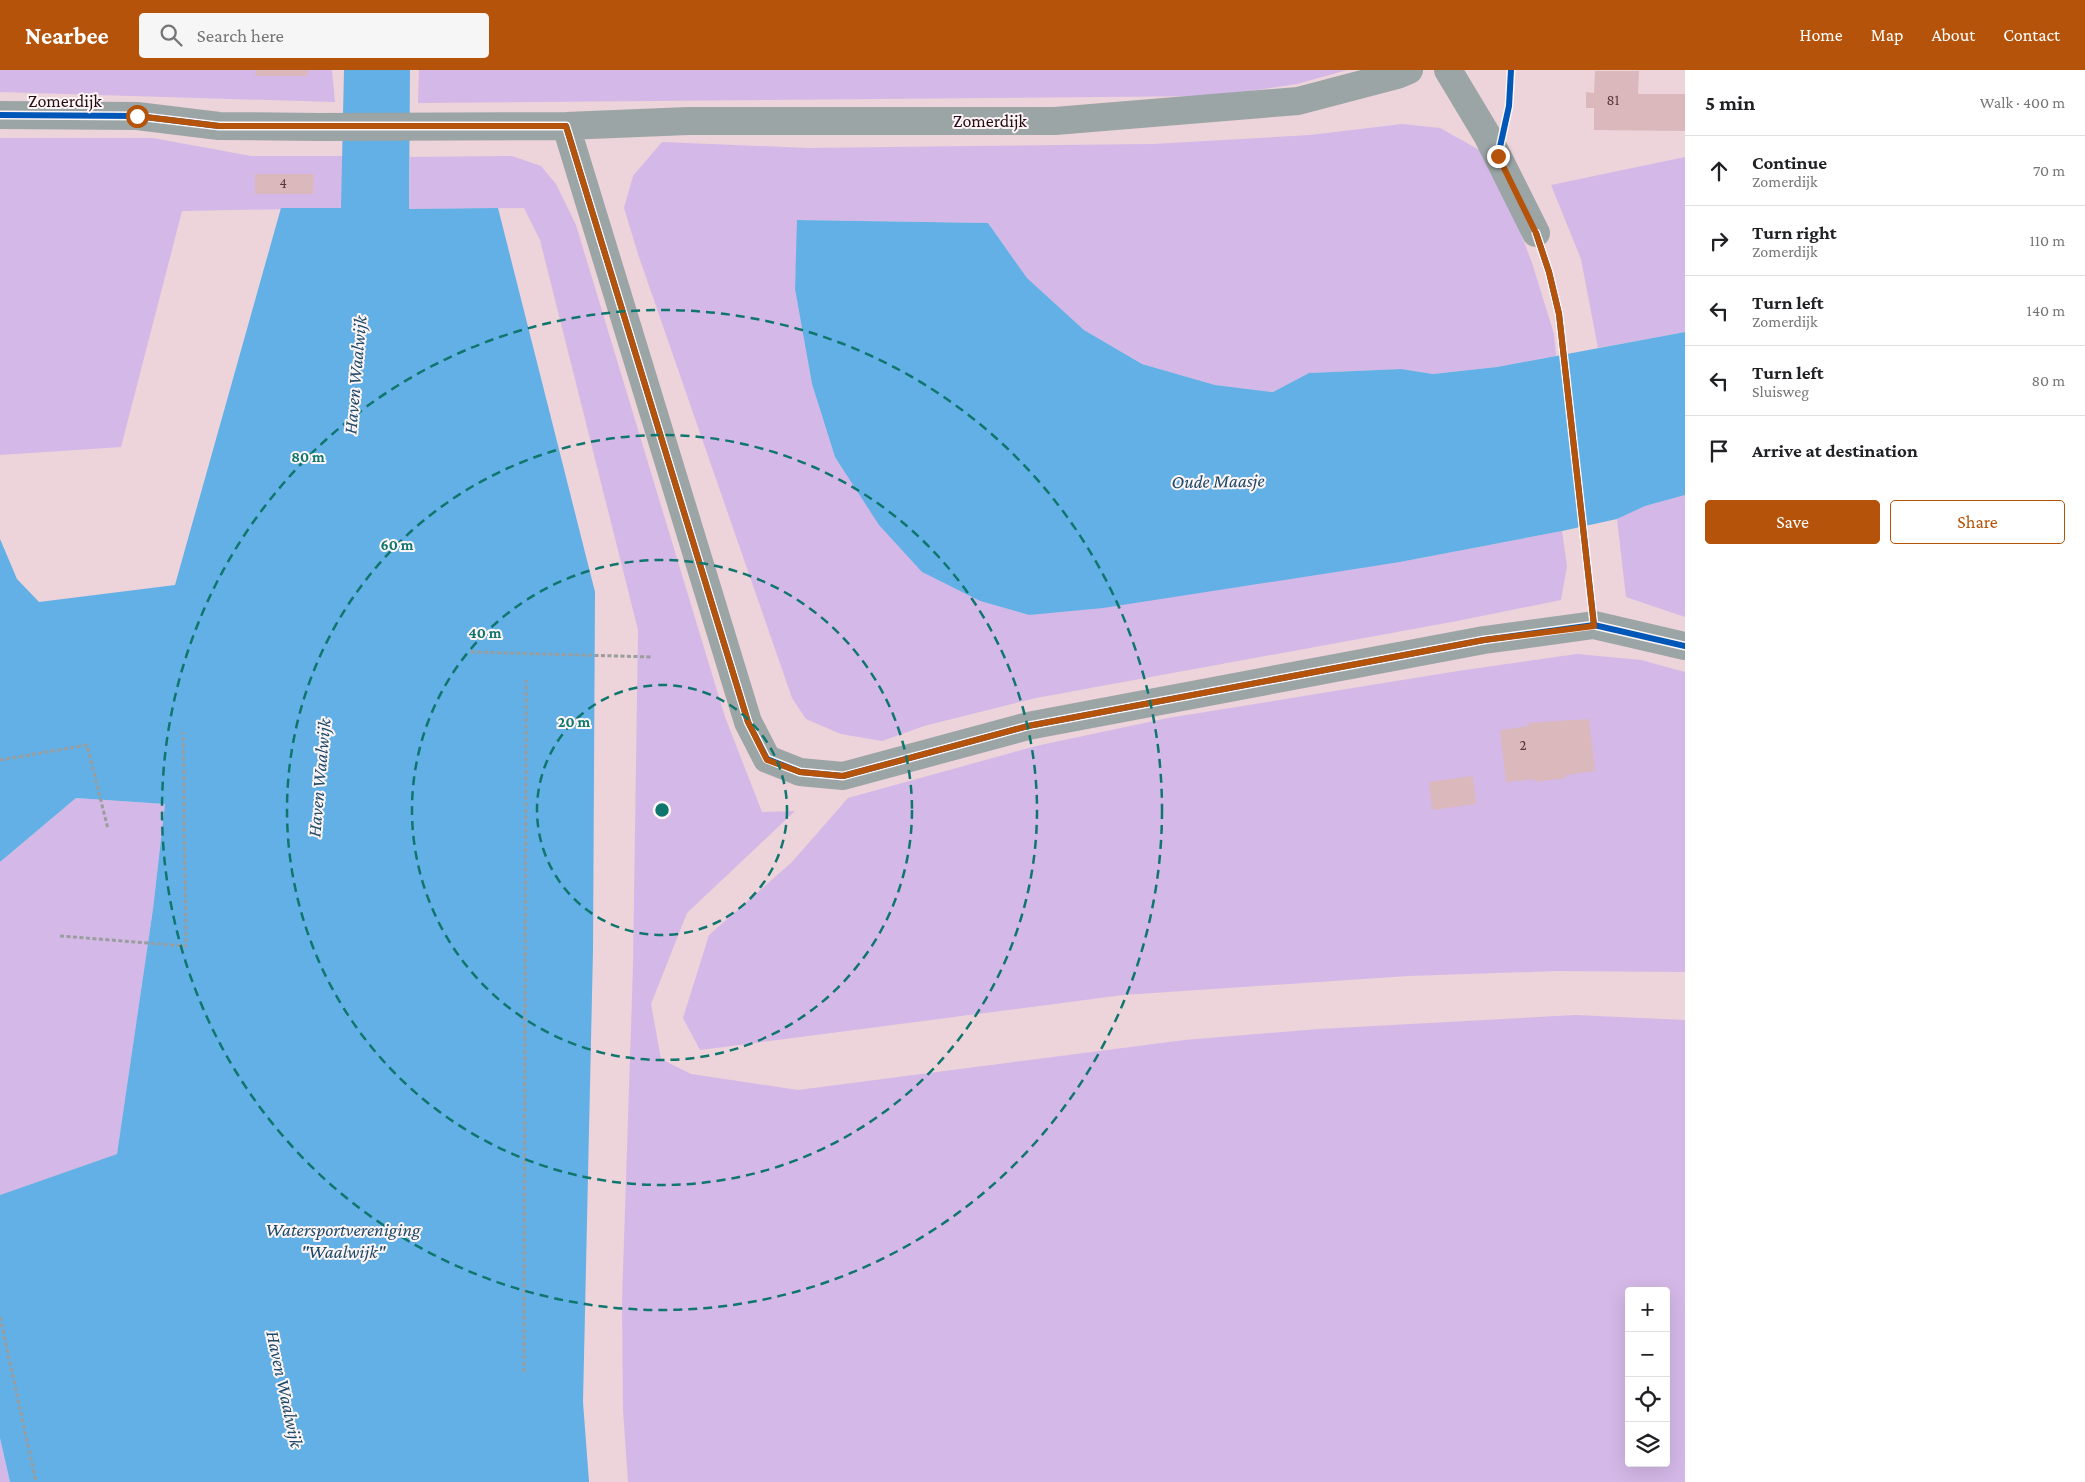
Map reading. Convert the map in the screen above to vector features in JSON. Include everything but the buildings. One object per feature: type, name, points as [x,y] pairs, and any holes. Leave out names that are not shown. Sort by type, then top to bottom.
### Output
[{"type":"street","name":"Zomerdijk","points":[[0,115],[137,116],[219,126],[319,127],[566,126],[688,121],[1055,120],[1298,101],[1397,75],[1409,70]]},
{"type":"street","points":[[1448,70],[1487,135],[1536,233]]},
{"type":"street","points":[[566,126],[745,712],[767,760],[800,772],[843,776],[1028,726],[1484,640],[1585,627],[1594,626],[1685,646]]},
{"type":"path","points":[[471,652],[653,657]]},
{"type":"path","points":[[524,1372],[526,680]]},
{"type":"path","points":[[60,936],[186,946],[183,732]]},
{"type":"path","points":[[0,760],[87,745],[108,829]]},
{"type":"path","points":[[0,1317],[36,1482]]},
{"type":"shaded area","points":[[0,70],[332,70],[335,102],[0,92]]},
{"type":"shaded area","points":[[419,70],[1347,70],[1297,84],[1216,96],[418,103]]},
{"type":"shaded area","points":[[1402,124],[1440,128],[1483,152],[1507,197],[1532,263],[1554,334],[1556,356],[1497,367],[1433,374],[1401,369],[1309,373],[1273,392],[1215,385],[1142,364],[1084,330],[1027,278],[988,223],[798,220],[795,289],[812,384],[835,457],[922,572],[980,601],[1029,615],[1400,562],[1562,531],[1567,566],[1561,600],[1457,621],[1036,698],[924,726],[882,741],[841,734],[806,719],[792,698],[639,257],[624,208],[633,176],[662,142],[808,148],[1153,144],[1310,135]]},
{"type":"shaded area","points":[[0,138],[153,138],[251,156],[343,156],[342,208],[182,211],[121,447],[0,455]]},
{"type":"shaded area","points":[[512,156],[541,166],[556,184],[576,225],[725,717],[762,812],[795,811],[687,913],[651,1004],[661,1059],[691,1074],[798,1090],[1185,1040],[1319,1029],[1575,1015],[1685,1020],[1685,1482],[628,1482],[623,1410],[622,1301],[633,967],[638,630],[540,240],[524,208],[409,209],[410,157]]},
{"type":"shaded area","points":[[1685,157],[1685,332],[1598,348],[1581,259],[1551,185]]},
{"type":"shaded area","points":[[1685,495],[1685,617],[1626,597],[1617,519],[1645,506]]},
{"type":"shaded area","points":[[1577,654],[1641,660],[1685,672],[1685,972],[1558,971],[1408,976],[1123,995],[700,1050],[683,1018],[709,935],[792,862],[848,798],[1036,746],[1168,718],[1458,671]]},
{"type":"shaded area","points":[[76,798],[165,804],[153,909],[117,1154],[0,1195],[0,862]]},
{"type":"shaded area","points":[[0,1438],[10,1482],[0,1482]]},
{"type":"water","name":"Watersportvereniging \"Waalwijk\"","points":[[344,70],[410,70],[409,209],[498,208],[595,592],[593,950],[583,1402],[589,1482],[10,1482],[0,1438],[0,1195],[117,1154],[153,909],[165,804],[76,798],[0,862],[0,539],[17,579],[39,602],[175,585],[281,208],[341,208]]},
{"type":"water","name":"Oude Maasje","points":[[797,220],[988,223],[1027,278],[1084,330],[1142,364],[1215,385],[1273,392],[1309,373],[1401,369],[1433,374],[1497,367],[1685,332],[1685,495],[1645,506],[1617,519],[1562,531],[1400,562],[1103,608],[1029,615],[980,601],[922,572],[879,525],[835,457],[812,384],[795,289]]},
{"type":"cycle path","points":[[1498,156],[1509,106],[1511,70]]},
{"type":"cycle path","points":[[0,115],[137,116],[219,126],[566,126],[748,722],[767,759],[800,772],[843,776],[1028,726],[1484,640],[1594,625],[1685,646]]},
{"type":"cycle path","points":[[1536,233],[1549,272],[1559,314],[1594,625]]},
{"type":"route","points":[[137,116],[219,126],[566,126],[748,722],[767,760],[800,772],[843,776],[1028,726],[1484,640],[1594,626],[1559,314],[1549,272],[1536,233],[1498,156]]},
{"type":"water label","name":"Haven Waalwijk","points":[[355,375]]},
{"type":"water label","name":"Haven Waalwijk","points":[[319,778]]},
{"type":"water label","name":"Haven Waalwijk","points":[[285,1389]]}]
